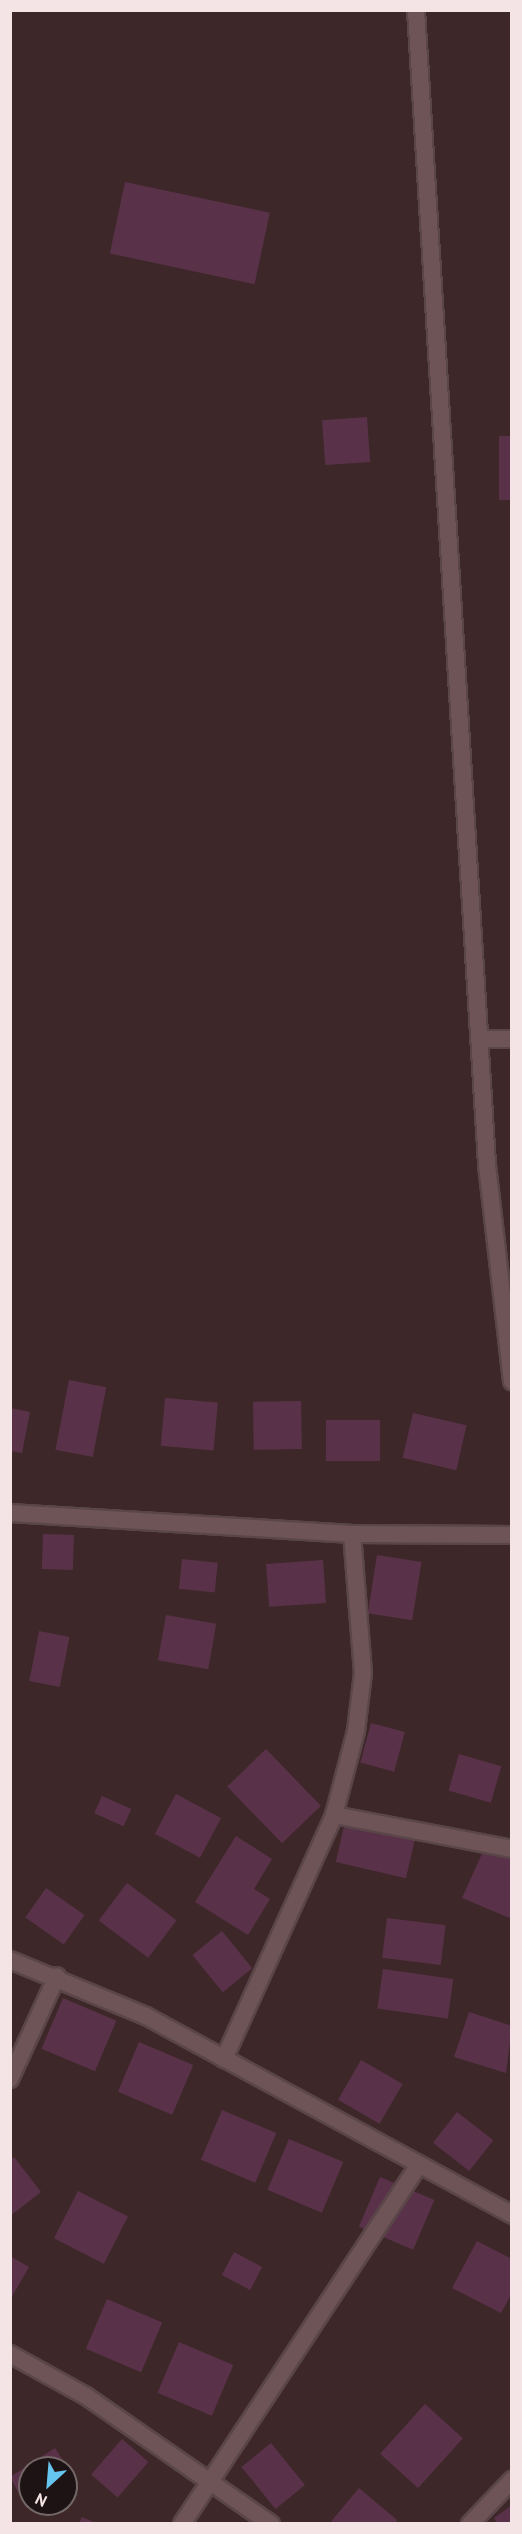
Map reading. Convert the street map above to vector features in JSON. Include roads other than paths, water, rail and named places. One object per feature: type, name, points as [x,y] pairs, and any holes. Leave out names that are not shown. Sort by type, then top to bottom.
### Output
[{"type":"street","points":[[416,10],[487,1165],[512,1382]]},
{"type":"street","points":[[479,1039],[512,1039]]},
{"type":"street","points":[[10,1513],[352,1534],[512,1535]]},
{"type":"street","points":[[224,2059],[334,1815],[356,1731],[363,1673],[352,1534]]},
{"type":"street","points":[[334,1815],[512,1849]]},
{"type":"street","points":[[10,1960],[57,1976],[147,2016],[418,2166],[512,2215]]},
{"type":"street","points":[[10,2079],[57,1976]]},
{"type":"street","points":[[182,2523],[418,2166]]},
{"type":"street","points":[[10,2354],[86,2396],[211,2477],[271,2523]]},
{"type":"street","points":[[470,2523],[512,2480]]}]
